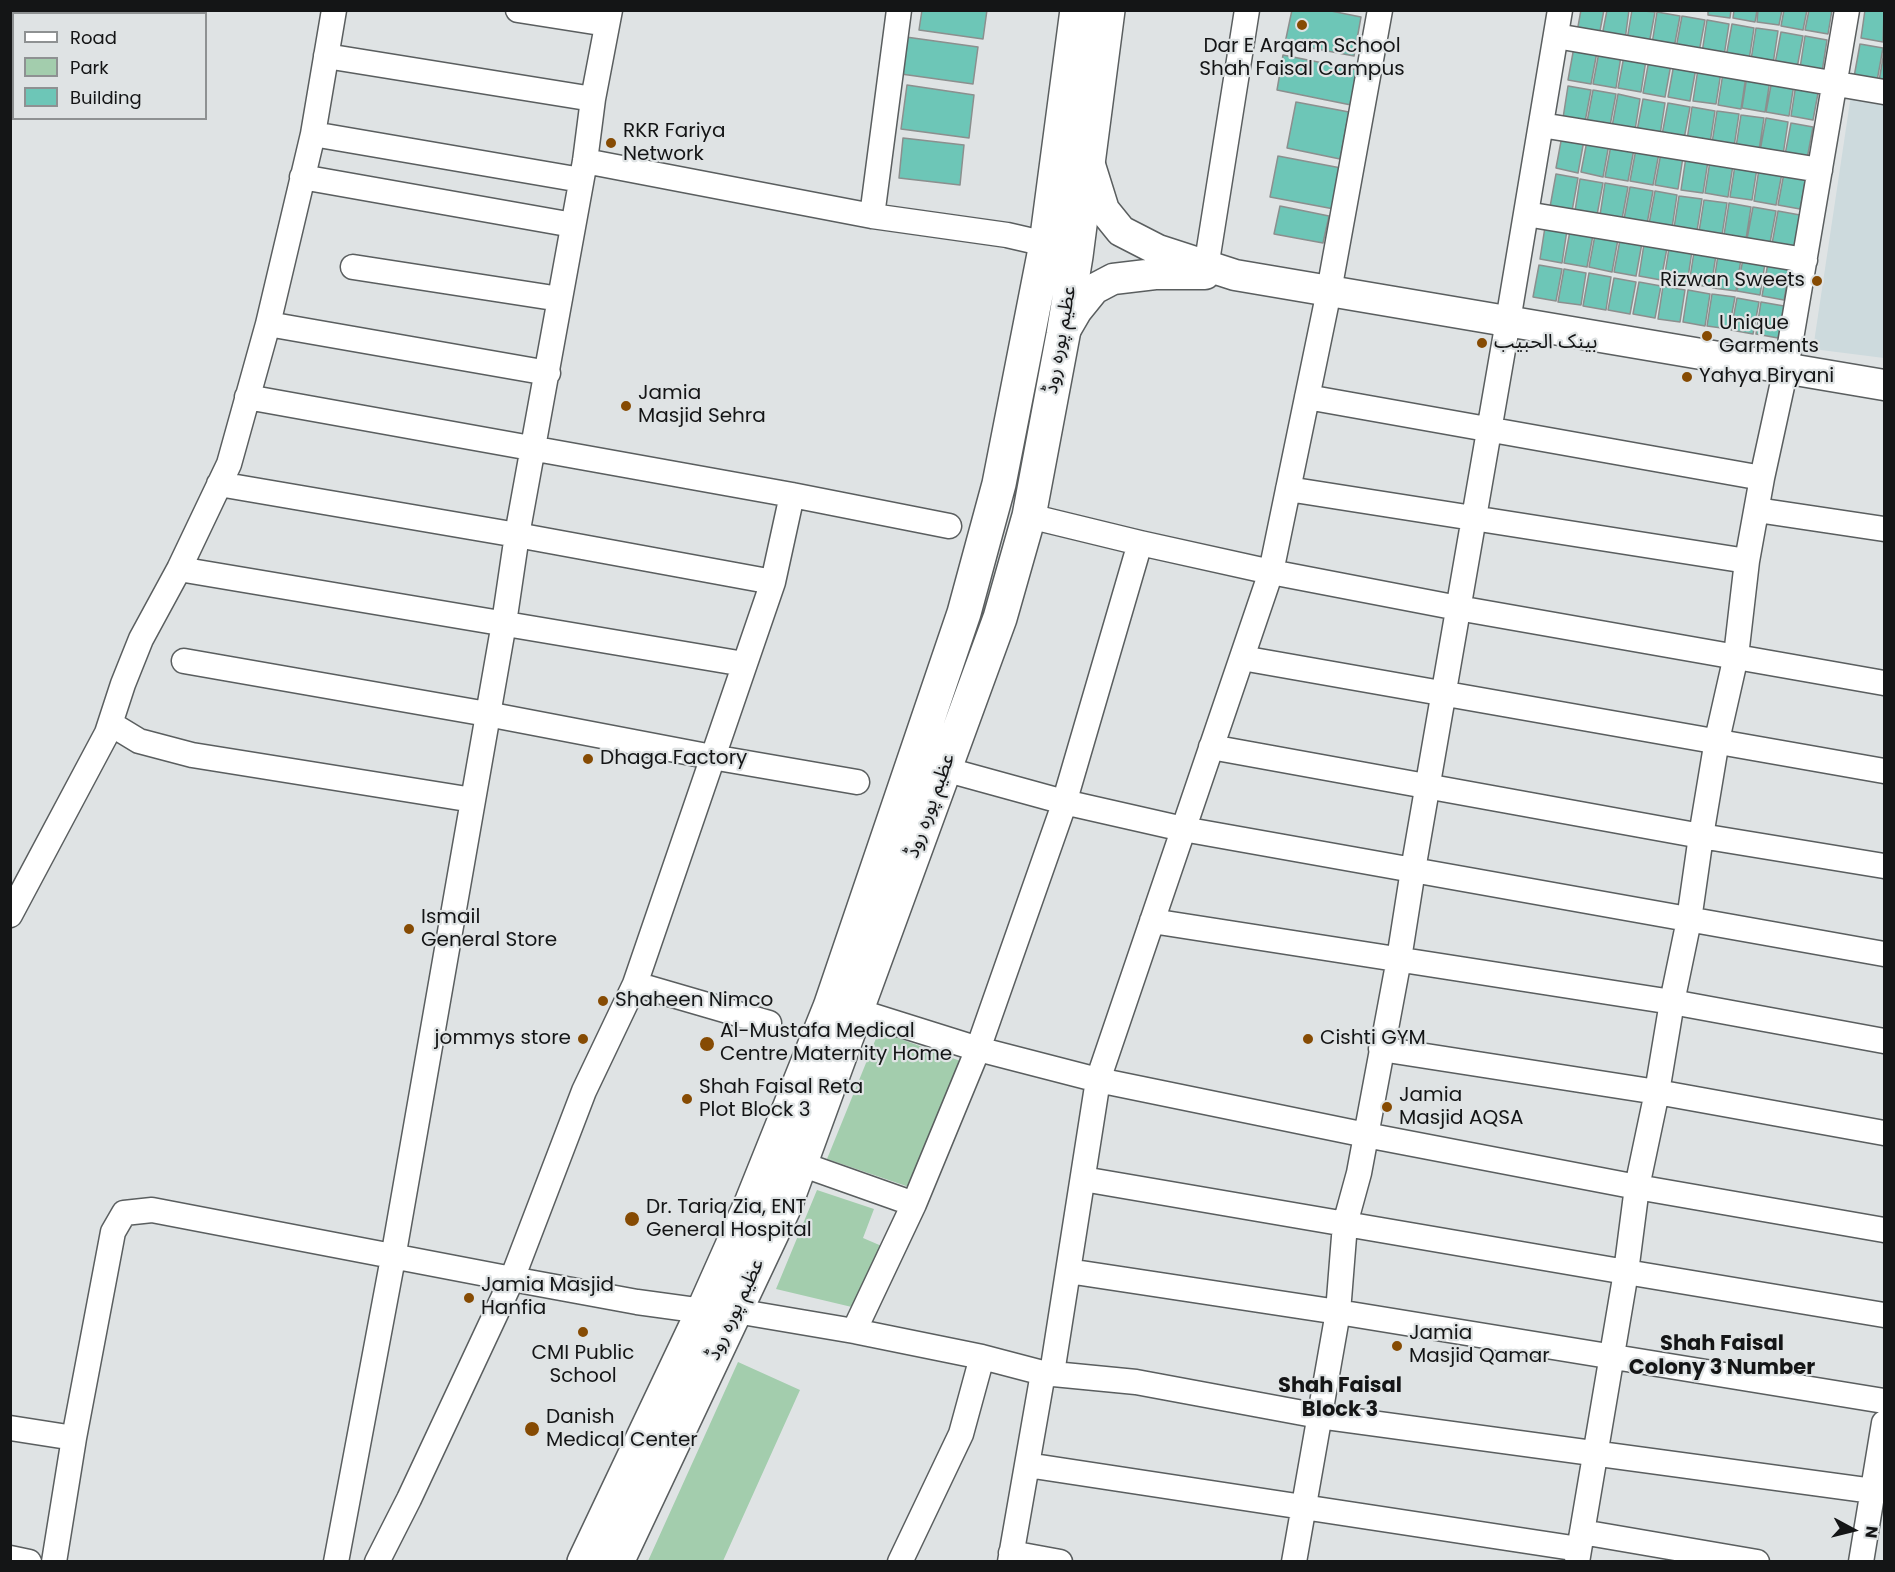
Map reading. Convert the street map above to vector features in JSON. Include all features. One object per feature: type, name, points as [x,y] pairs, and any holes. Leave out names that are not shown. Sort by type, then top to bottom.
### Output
[{"type":"main road","name":"عظیم پورہ روڈ","points":[[598,1559],[703,1311],[753,1201],[830,1007],[964,613],[999,484],[1046,244],[1077,10]]},
{"type":"main road","name":"عظیم پورہ روڈ","points":[[598,1559],[736,1311],[785,1206],[1000,618],[1029,516],[1063,335],[1076,256],[1108,10]]},
{"type":"street","points":[[10,915],[111,724],[123,684],[141,639],[180,569],[229,464],[268,324],[313,134],[334,10]]},
{"type":"street","points":[[336,1562],[393,1258],[504,623],[517,535],[548,373],[583,171],[593,99],[609,17],[518,10]]},
{"type":"street","points":[[872,216],[899,10]]},
{"type":"street","points":[[1206,270],[1247,10]]},
{"type":"street","points":[[1060,1562],[1010,1557],[1068,1272],[1098,1080],[1271,572],[1329,291],[1380,10]]},
{"type":"street","points":[[1294,1562],[1338,1312],[1345,1224],[1359,1173],[1399,959],[1560,10]]},
{"type":"street","points":[[1579,1548],[1626,1272],[1637,1187],[1689,920],[1717,740],[1736,656],[1747,561],[1786,368],[1847,10]]},
{"type":"street","points":[[1556,36],[1884,92]]},
{"type":"street","points":[[326,56],[593,99]]},
{"type":"street","points":[[1541,125],[1820,170]]},
{"type":"street","points":[[313,134],[583,171],[1007,235],[1046,244]]},
{"type":"street","points":[[1089,162],[1104,210],[1120,231],[1206,270]]},
{"type":"street","points":[[302,177],[573,225]]},
{"type":"street","points":[[1526,214],[1804,260]]},
{"type":"street","points":[[353,267],[560,299]]},
{"type":"street","points":[[1063,335],[1077,310],[1094,289],[1113,279],[1206,270],[1884,385]]},
{"type":"street","points":[[268,324],[548,373]]},
{"type":"street","points":[[247,397],[792,495],[949,526]]},
{"type":"street","points":[[1307,397],[1762,478]]},
{"type":"street","points":[[219,484],[773,582]]},
{"type":"street","points":[[1288,489],[1747,561]]},
{"type":"street","points":[[376,1562],[409,1499],[512,1280],[584,1091],[635,984],[773,582],[792,495]]},
{"type":"street","points":[[1757,510],[1884,529]]},
{"type":"street","points":[[1029,516],[1271,572],[1458,608],[1884,683]]},
{"type":"street","points":[[854,1331],[914,1204],[978,1049],[1064,802],[1140,543]]},
{"type":"street","points":[[180,569],[744,664]]},
{"type":"street","points":[[1242,658],[1884,771]]},
{"type":"street","points":[[184,661],[857,782]]},
{"type":"street","points":[[111,724],[139,741],[192,755],[473,800]]},
{"type":"street","points":[[1211,747],[1701,836],[1884,866]]},
{"type":"street","points":[[944,769],[1064,802],[1183,829],[1884,954]]},
{"type":"street","points":[[1152,921],[1672,1002],[1884,1041]]},
{"type":"street","points":[[635,984],[769,1023]]},
{"type":"street","points":[[857,1011],[978,1049],[1098,1080],[1637,1187],[1884,1230]]},
{"type":"street","points":[[1381,1049],[1657,1092],[1884,1133]]},
{"type":"street","points":[[801,1164],[914,1204]]},
{"type":"street","points":[[1083,1179],[1884,1315]]},
{"type":"street","points":[[54,1562],[74,1438],[113,1232],[124,1213],[152,1210],[512,1280],[703,1311]]},
{"type":"street","points":[[1068,1272],[1338,1312],[1884,1401]]},
{"type":"street","points":[[736,1311],[854,1331],[1048,1373],[1136,1382],[1319,1416],[1873,1491]]},
{"type":"street","points":[[900,1562],[961,1434],[982,1358]]},
{"type":"street","points":[[1861,1562],[1875,1539],[1873,1491],[1881,1461],[1884,1423]]},
{"type":"street","points":[[10,1428],[74,1438]]},
{"type":"street","points":[[1027,1465],[1579,1548],[1757,1562]]},
{"type":"street","points":[[10,1558],[29,1562]]},
{"type":"shaded area","points":[[1851,95],[1884,101],[1884,358],[1813,349]]},
{"type":"green space","points":[[879,1031],[963,1062],[912,1188],[827,1159]]},
{"type":"green space","points":[[817,1190],[874,1209],[863,1238],[884,1247],[856,1308],[776,1289]]},
{"type":"green space","points":[[738,1362],[800,1390],[723,1561],[648,1561]]},
{"type":"building","points":[[922,10],[987,10],[983,39],[919,30]]},
{"type":"building","points":[[1292,10],[1326,10],[1361,17],[1354,56],[1285,43]]},
{"type":"building","points":[[1581,10],[1604,10],[1599,36],[1577,32]]},
{"type":"building","points":[[1607,10],[1629,10],[1625,40],[1602,36]]},
{"type":"building","points":[[1632,10],[1655,12],[1649,44],[1627,40]]},
{"type":"building","points":[[1708,10],[1731,10],[1730,18],[1708,15]]},
{"type":"building","points":[[1734,10],[1757,10],[1755,22],[1733,18]]},
{"type":"building","points":[[1758,10],[1782,10],[1779,25],[1757,22]]},
{"type":"building","points":[[1784,10],[1807,10],[1803,30],[1781,26]]},
{"type":"building","points":[[1809,10],[1832,10],[1828,34],[1805,30]]},
{"type":"building","points":[[1865,10],[1884,10],[1883,42],[1861,38]]},
{"type":"building","points":[[1657,12],[1680,16],[1674,48],[1652,44]]},
{"type":"building","points":[[1682,16],[1705,20],[1699,52],[1676,48]]},
{"type":"building","points":[[1707,20],[1729,24],[1724,56],[1702,53]]},
{"type":"building","points":[[1732,24],[1754,28],[1749,60],[1726,57]]},
{"type":"building","points":[[1756,28],[1778,31],[1773,64],[1751,60]]},
{"type":"building","points":[[1781,32],[1803,36],[1797,68],[1775,64]]},
{"type":"building","points":[[1805,36],[1827,40],[1822,72],[1800,68]]},
{"type":"building","points":[[906,37],[978,47],[973,84],[901,74]]},
{"type":"building","points":[[1860,44],[1883,48],[1877,81],[1854,77]]},
{"type":"building","points":[[1574,47],[1597,52],[1591,84],[1568,80]]},
{"type":"building","points":[[1599,52],[1621,56],[1616,88],[1593,84]]},
{"type":"building","points":[[1884,52],[1884,82],[1879,81]]},
{"type":"building","points":[[1283,55],[1358,70],[1351,105],[1277,90]]},
{"type":"building","points":[[1624,56],[1646,60],[1641,92],[1618,88]]},
{"type":"building","points":[[1649,60],[1671,64],[1665,97],[1643,93]]},
{"type":"building","points":[[1674,64],[1696,68],[1690,101],[1668,97]]},
{"type":"building","points":[[1698,69],[1721,72],[1716,104],[1693,101]]},
{"type":"building","points":[[1723,73],[1746,76],[1741,109],[1718,105]]},
{"type":"building","points":[[1747,76],[1770,80],[1765,112],[1742,108]]},
{"type":"building","points":[[1772,80],[1794,84],[1789,116],[1766,112]]},
{"type":"building","points":[[1796,84],[1819,88],[1813,120],[1791,116]]},
{"type":"building","points":[[907,85],[974,95],[969,138],[901,129]]},
{"type":"building","points":[[1568,86],[1591,90],[1585,122],[1563,118]]},
{"type":"building","points":[[1593,90],[1616,94],[1610,126],[1587,122]]},
{"type":"building","points":[[1618,94],[1640,99],[1635,130],[1612,127]]},
{"type":"building","points":[[1643,99],[1665,103],[1660,135],[1637,131]]},
{"type":"building","points":[[1296,102],[1349,112],[1340,159],[1287,148]]},
{"type":"building","points":[[1668,103],[1690,107],[1684,139],[1662,135]]},
{"type":"building","points":[[1692,107],[1715,111],[1710,143],[1687,140]]},
{"type":"building","points":[[1717,111],[1739,114],[1734,147],[1712,143]]},
{"type":"building","points":[[1741,115],[1764,118],[1759,150],[1736,147]]},
{"type":"building","points":[[1766,118],[1788,122],[1783,155],[1760,151]]},
{"type":"building","points":[[1791,123],[1813,127],[1807,159],[1785,155]]},
{"type":"building","points":[[1562,136],[1584,140],[1578,173],[1556,168]]},
{"type":"building","points":[[903,138],[964,145],[960,185],[899,178]]},
{"type":"building","points":[[1587,141],[1609,144],[1603,177],[1581,172]]},
{"type":"building","points":[[1611,145],[1634,149],[1628,181],[1605,177]]},
{"type":"building","points":[[1636,149],[1659,153],[1653,185],[1630,181]]},
{"type":"building","points":[[1661,153],[1683,157],[1678,189],[1655,185]]},
{"type":"building","points":[[1278,156],[1341,168],[1334,209],[1270,197]]},
{"type":"building","points":[[1686,157],[1708,161],[1703,193],[1681,190]]},
{"type":"building","points":[[1710,161],[1733,165],[1728,197],[1705,193]]},
{"type":"building","points":[[1735,165],[1757,168],[1752,200],[1730,197]]},
{"type":"building","points":[[1759,169],[1782,173],[1776,205],[1754,201]]},
{"type":"building","points":[[1784,173],[1806,177],[1800,209],[1778,205]]},
{"type":"building","points":[[1556,174],[1578,178],[1572,211],[1550,207]]},
{"type":"building","points":[[1580,179],[1603,183],[1597,215],[1575,211]]},
{"type":"building","points":[[1605,183],[1628,187],[1622,219],[1600,215]]},
{"type":"building","points":[[1630,187],[1653,191],[1647,224],[1624,219]]},
{"type":"building","points":[[1655,191],[1677,195],[1672,228],[1649,224]]},
{"type":"building","points":[[1679,196],[1702,199],[1697,231],[1674,228]]},
{"type":"building","points":[[1704,200],[1727,203],[1722,235],[1699,232]]},
{"type":"building","points":[[1729,203],[1751,207],[1746,239],[1724,235]]},
{"type":"building","points":[[1280,206],[1329,216],[1323,243],[1274,234]]},
{"type":"building","points":[[1753,207],[1776,211],[1770,243],[1747,239]]},
{"type":"building","points":[[1778,211],[1800,215],[1795,247],[1772,244]]},
{"type":"building","points":[[1545,227],[1567,230],[1562,263],[1540,259]]},
{"type":"building","points":[[1570,231],[1593,235],[1587,267],[1564,263]]},
{"type":"building","points":[[1595,235],[1618,239],[1612,272],[1589,267]]},
{"type":"building","points":[[1620,240],[1642,243],[1636,276],[1614,272]]},
{"type":"building","points":[[1644,244],[1667,248],[1661,280],[1639,276]]},
{"type":"building","points":[[1669,248],[1692,251],[1687,284],[1664,280]]},
{"type":"building","points":[[1694,252],[1716,255],[1711,287],[1689,284]]},
{"type":"building","points":[[1718,255],[1741,259],[1736,291],[1713,288]]},
{"type":"building","points":[[1743,259],[1765,263],[1760,295],[1737,291]]},
{"type":"building","points":[[1768,263],[1790,267],[1784,300],[1762,296]]},
{"type":"building","points":[[1539,265],[1562,269],[1556,301],[1533,297]]},
{"type":"building","points":[[1564,269],[1586,273],[1581,305],[1558,302]]},
{"type":"building","points":[[1589,273],[1611,277],[1606,310],[1583,306]]},
{"type":"building","points":[[1614,278],[1636,282],[1630,314],[1608,310]]},
{"type":"building","points":[[1639,282],[1661,286],[1655,318],[1633,314]]},
{"type":"building","points":[[1663,286],[1685,290],[1680,322],[1658,319]]},
{"type":"building","points":[[1688,290],[1710,294],[1705,326],[1683,322]]},
{"type":"building","points":[[1712,294],[1735,297],[1729,329],[1707,326]]},
{"type":"building","points":[[1737,298],[1759,302],[1753,334],[1731,330]]},
{"type":"building","points":[[1761,302],[1784,306],[1778,338],[1756,334]]},
{"type":"place","name":"Dar E Arqam School Shah Faisal Campus","points":[[1302,25]]},
{"type":"place","name":"RKR Fariya Network","points":[[611,143]]},
{"type":"place","name":"Rizwan Sweets","points":[[1817,281]]},
{"type":"place","name":"Unique Garments","points":[[1707,336]]},
{"type":"place","name":"بينک الحبيب","points":[[1482,343]]},
{"type":"place","name":"Yahya Biryani","points":[[1687,377]]},
{"type":"place","name":"Jamia Masjid Sehra","points":[[626,406]]},
{"type":"place","name":"Dhaga Factory","points":[[588,759]]},
{"type":"place","name":"Ismail General Store","points":[[409,929]]},
{"type":"place","name":"Shaheen Nimco","points":[[603,1001]]},
{"type":"place","name":"jommys store","points":[[583,1039]]},
{"type":"place","name":"Cishti GYM","points":[[1308,1039]]},
{"type":"place","name":"Al-Mustafa Medical Centre Maternity Home","points":[[707,1044]]},
{"type":"place","name":"Shah Faisal Reta Plot Block 3","points":[[687,1099]]},
{"type":"place","name":"Jamia Masjid AQSA","points":[[1387,1107]]},
{"type":"place","name":"Dr. Tariq Zia, ENT General Hospital","points":[[632,1219]]},
{"type":"place","name":"Jamia Masjid Hanfia","points":[[469,1298]]},
{"type":"place","name":"CMI Public School","points":[[583,1332]]},
{"type":"place","name":"Jamia Masjid Qamar","points":[[1397,1346]]},
{"type":"place","name":"Danish Medical Center","points":[[532,1429]]},
{"type":"district","name":"Shah Faisal Colony 3 Number","points":[[1722,1357]]},
{"type":"district","name":"Shah Faisal Block 3","points":[[1340,1399]]}]
